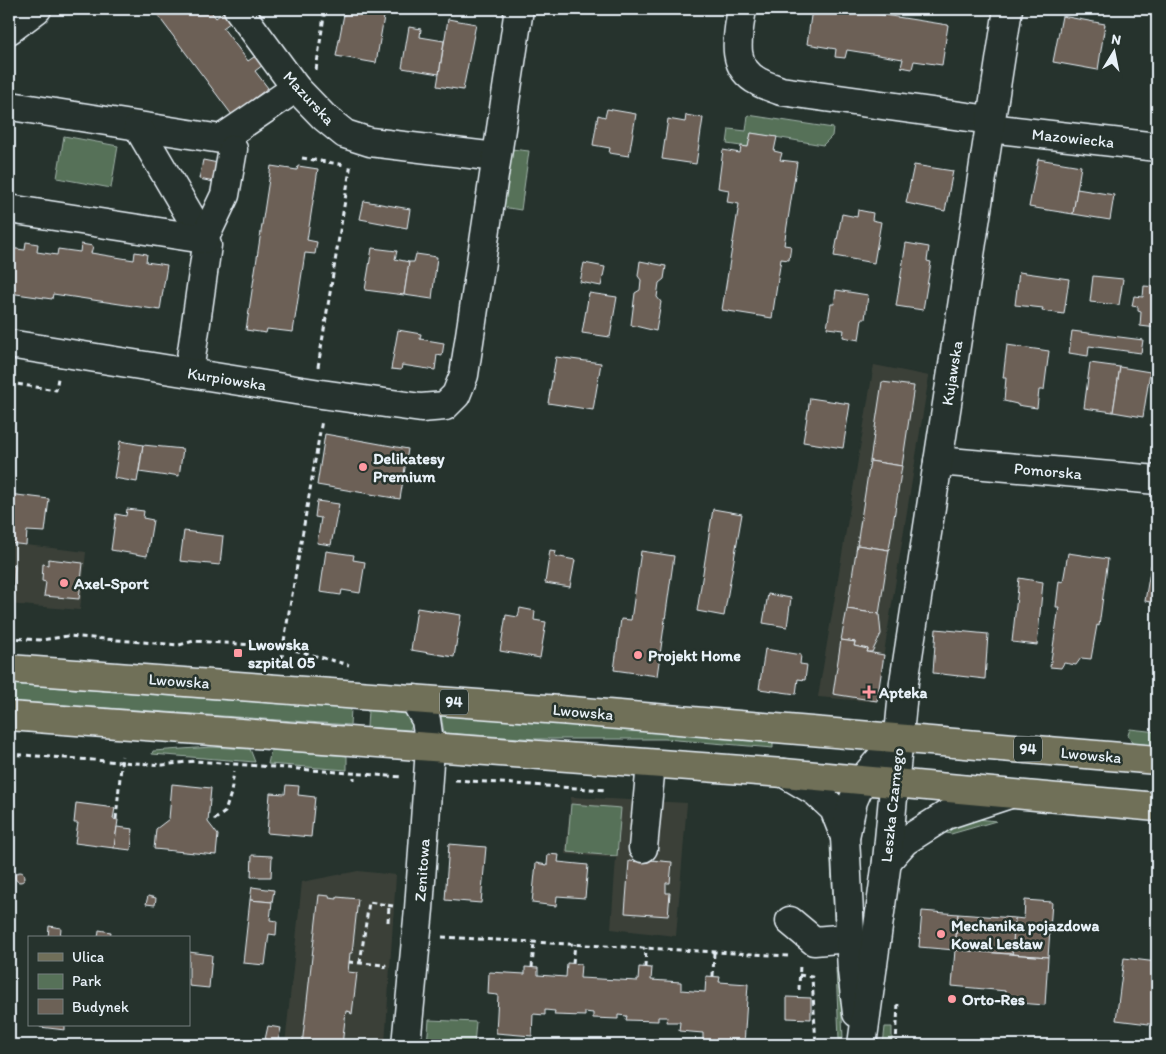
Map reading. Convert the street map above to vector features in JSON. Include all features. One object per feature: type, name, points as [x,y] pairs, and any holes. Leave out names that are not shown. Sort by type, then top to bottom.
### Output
[{"type":"main road","name":"Lwowska","points":[[9,668],[1157,760]]},
{"type":"main road","points":[[9,716],[784,773],[1157,806]]},
{"type":"street","points":[[9,30],[37,9]]},
{"type":"street","name":"Mazurska","points":[[238,9],[302,94],[324,117],[346,134],[370,142],[496,157]]},
{"type":"street","points":[[496,157],[519,9]]},
{"type":"street","name":"Mazowiecka","points":[[742,9],[736,46],[742,67],[758,82],[782,91],[990,124],[1157,147]]},
{"type":"street","name":"Kujawska","points":[[898,738],[906,673],[1008,9]]},
{"type":"street","points":[[12,106],[221,139],[302,94]]},
{"type":"street","points":[[138,127],[207,245],[189,372]]},
{"type":"street","points":[[204,239],[225,195],[233,149]]},
{"type":"street","name":"Kurpiowska","points":[[9,344],[320,394],[422,408],[445,406],[456,395],[464,376],[496,157]]},
{"type":"street","points":[[9,209],[204,239]]},
{"type":"street","name":"Pomorska","points":[[938,461],[1157,480]]},
{"type":"street","name":"Zenitowa","points":[[406,1045],[419,909],[430,748],[426,720],[414,699]]},
{"type":"street","name":"Leszka Czarnego","points":[[861,1045],[852,972],[845,837],[853,801],[862,780],[898,738]]},
{"type":"street","name":"Leszka Czarnego","points":[[861,1045],[887,861],[898,738]]},
{"type":"street","points":[[643,848],[651,764]]},
{"type":"street","points":[[784,773],[816,792],[834,809],[845,837]]},
{"type":"street","points":[[887,861],[906,841],[946,816],[1010,794]]},
{"type":"street","points":[[790,921],[814,941],[850,938]]},
{"type":"path","points":[[302,94],[314,81],[325,9]]},
{"type":"path","points":[[282,659],[355,138]]},
{"type":"path","points":[[302,158],[351,166]]},
{"type":"path","points":[[116,819],[122,756]]},
{"type":"path","points":[[214,820],[225,812],[231,793],[234,770]]},
{"type":"path","points":[[360,963],[368,902],[394,906]]},
{"type":"path","points":[[474,938],[791,956]]},
{"type":"path","points":[[532,968],[534,942]]},
{"type":"path","points":[[573,963],[575,944]]},
{"type":"path","points":[[645,968],[646,948]]},
{"type":"path","points":[[713,976],[714,952]]},
{"type":"path","points":[[799,990],[800,956]]},
{"type":"path","points":[[349,962],[376,964]]},
{"type":"path","points":[[799,975],[812,977],[816,1045]]},
{"type":"shaded area","points":[[874,365],[929,376],[876,702],[818,697]]},
{"type":"shaded area","points":[[9,543],[86,552],[80,610],[9,604]]},
{"type":"shaded area","points":[[571,797],[687,803],[676,936],[611,929],[616,858],[565,854]]},
{"type":"shaded area","points":[[358,871],[396,875],[385,1045],[285,1045],[302,882]]},
{"type":"green space","points":[[748,115],[833,128],[832,136],[823,145],[751,133],[748,147],[727,144],[729,129],[746,131]]},
{"type":"green space","points":[[64,136],[118,146],[111,188],[57,178]]},
{"type":"green space","points":[[511,149],[529,151],[521,210],[502,207]]},
{"type":"green space","points":[[9,684],[351,709],[350,725],[9,701]]},
{"type":"green space","points":[[368,710],[406,714],[413,723],[410,730],[367,727]]},
{"type":"green space","points":[[441,715],[773,741],[773,748],[665,739],[537,739],[444,733]]},
{"type":"green space","points":[[1130,729],[1157,732],[1157,746],[1132,743],[1128,735]]},
{"type":"green space","points":[[211,747],[250,749],[255,762],[152,754],[153,751]]},
{"type":"green space","points":[[271,750],[347,756],[347,770],[268,764]]},
{"type":"green space","points":[[571,804],[621,808],[617,856],[567,852]]},
{"type":"green space","points":[[965,820],[996,821],[951,834],[937,831]]},
{"type":"green space","points":[[830,846],[833,846],[837,914],[834,919]]},
{"type":"green space","points":[[836,968],[840,971],[843,1039],[839,1039]]},
{"type":"green space","points":[[429,1020],[476,1022],[474,1045],[427,1045]]},
{"type":"green space","points":[[885,1027],[892,1027],[892,1045],[883,1045]]},
{"type":"building","points":[[153,9],[209,9],[216,18],[227,9],[235,19],[223,28],[248,61],[260,53],[267,62],[255,71],[268,88],[232,115]]},
{"type":"building","points":[[345,9],[385,11],[376,63],[336,56]]},
{"type":"building","points":[[812,9],[852,9],[948,25],[942,65],[914,61],[912,69],[901,67],[903,59],[847,50],[845,58],[835,57],[836,49],[807,44]]},
{"type":"building","points":[[1062,16],[1105,24],[1098,70],[1053,62]]},
{"type":"building","points":[[448,19],[476,24],[463,90],[437,86]]},
{"type":"building","points":[[409,27],[421,29],[420,37],[444,41],[439,74],[402,68]]},
{"type":"building","points":[[607,109],[636,114],[629,156],[609,153],[610,148],[593,145],[598,115],[605,117]]},
{"type":"building","points":[[686,115],[703,118],[696,164],[662,159],[668,119],[685,122]]},
{"type":"building","points":[[751,133],[777,137],[774,151],[782,153],[780,160],[797,162],[784,245],[791,246],[789,260],[781,259],[772,318],[722,310],[739,204],[727,202],[729,190],[718,188],[723,150],[740,153],[741,146],[748,147]]},
{"type":"building","points":[[1038,159],[1081,166],[1073,214],[1029,207]]},
{"type":"building","points":[[203,160],[223,164],[219,183],[199,179]]},
{"type":"building","points":[[914,165],[953,171],[945,211],[906,203]]},
{"type":"building","points":[[271,166],[297,170],[298,166],[318,169],[307,240],[317,242],[315,254],[305,253],[293,332],[267,329],[266,333],[246,330]]},
{"type":"building","points":[[1077,189],[1114,195],[1110,220],[1073,214]]},
{"type":"building","points":[[364,201],[410,209],[407,228],[360,219]]},
{"type":"building","points":[[1157,206],[1157,225],[1154,225]]},
{"type":"building","points":[[858,210],[873,213],[872,220],[881,222],[874,263],[834,256],[842,214],[857,217]]},
{"type":"building","points":[[26,242],[38,244],[37,252],[57,255],[58,249],[80,252],[81,244],[93,246],[91,253],[134,260],[135,252],[147,254],[146,262],[167,265],[160,310],[53,294],[52,299],[9,293],[9,248],[25,250]]},
{"type":"building","points":[[906,243],[929,247],[927,261],[931,262],[923,310],[896,306]]},
{"type":"building","points":[[372,248],[397,251],[395,259],[409,262],[404,295],[365,290]]},
{"type":"building","points":[[416,254],[437,257],[432,299],[404,295],[409,262],[414,262]]},
{"type":"building","points":[[640,261],[666,266],[664,279],[659,283],[657,297],[661,302],[656,331],[631,325],[635,293],[640,290],[641,280],[638,276]]},
{"type":"building","points":[[584,263],[605,267],[601,286],[580,282]]},
{"type":"building","points":[[1019,272],[1069,279],[1064,314],[1042,311],[1043,308],[1015,305]]},
{"type":"building","points":[[1093,276],[1123,279],[1119,305],[1090,302]]},
{"type":"building","points":[[1144,286],[1157,287],[1157,328],[1140,326],[1141,312],[1138,311],[1138,307],[1132,306],[1134,296],[1143,297]]},
{"type":"building","points":[[836,290],[868,295],[865,319],[862,319],[859,340],[843,337],[844,330],[827,328],[831,304],[834,304]]},
{"type":"building","points":[[589,293],[617,297],[610,337],[582,333]]},
{"type":"building","points":[[398,330],[421,334],[420,339],[444,343],[442,356],[437,355],[435,370],[402,365],[401,370],[391,369]]},
{"type":"building","points":[[1072,331],[1143,340],[1141,353],[1089,346],[1088,356],[1069,353]]},
{"type":"building","points":[[1007,345],[1049,351],[1044,390],[1039,390],[1037,408],[1004,401],[1006,378],[1003,378]]},
{"type":"building","points":[[556,357],[601,363],[593,410],[548,403]]},
{"type":"building","points":[[1090,363],[1120,367],[1113,412],[1084,408]]},
{"type":"building","points":[[1120,367],[1150,372],[1143,417],[1113,412]]},
{"type":"building","points":[[882,382],[914,386],[902,466],[870,461]]},
{"type":"building","points":[[810,398],[850,404],[843,448],[803,442]]},
{"type":"building","name":"Delikatesy Premium","points":[[325,434],[408,449],[400,499],[317,485]]},
{"type":"building","points":[[120,441],[143,445],[137,482],[114,478]]},
{"type":"building","points":[[143,445],[183,449],[179,476],[139,472]]},
{"type":"building","points":[[870,461],[902,466],[889,550],[857,545]]},
{"type":"building","points":[[9,494],[49,499],[45,532],[27,531],[26,545],[9,543]]},
{"type":"building","points":[[317,501],[339,504],[331,545],[317,543],[321,518],[315,517]]},
{"type":"building","points":[[127,509],[144,511],[143,518],[153,520],[147,556],[111,550],[116,514],[126,516]]},
{"type":"building","points":[[713,509],[742,514],[724,616],[697,611]]},
{"type":"building","points":[[184,531],[223,536],[220,565],[180,561]]},
{"type":"building","points":[[857,545],[889,550],[879,614],[847,609]]},
{"type":"building","points":[[550,550],[556,551],[555,556],[575,560],[570,587],[545,583]]},
{"type":"building","points":[[326,551],[354,555],[353,560],[365,562],[360,593],[342,590],[341,595],[320,592]]},
{"type":"building","points":[[641,551],[674,556],[657,676],[614,670],[621,619],[631,620]]},
{"type":"building","points":[[1068,553],[1108,559],[1099,626],[1097,625],[1091,659],[1081,658],[1076,665],[1064,663],[1061,668],[1050,667],[1059,607],[1056,607],[1059,581],[1063,582]]},
{"type":"building","points":[[48,559],[83,563],[79,599],[44,596],[46,582],[42,581],[43,564],[48,565]]},
{"type":"building","points":[[9,565],[15,566],[13,591],[9,591]]},
{"type":"building","points":[[1151,565],[1157,566],[1157,603],[1145,601]]},
{"type":"building","points":[[1019,578],[1043,582],[1037,645],[1012,642]]},
{"type":"building","points":[[768,594],[791,598],[787,627],[763,623]]},
{"type":"building","points":[[417,608],[461,615],[454,657],[411,650]]},
{"type":"building","points":[[520,608],[535,611],[534,620],[546,622],[540,658],[500,651],[506,615],[518,617]]},
{"type":"building","points":[[847,609],[879,614],[881,634],[872,652],[867,652],[868,649],[854,646],[855,642],[841,640]]},
{"type":"building","points":[[936,629],[988,634],[985,679],[933,673]]},
{"type":"building","points":[[841,640],[855,642],[854,646],[868,649],[867,652],[884,655],[877,701],[833,694]]},
{"type":"building","points":[[765,649],[801,655],[800,664],[807,665],[805,680],[798,679],[796,694],[759,689]]},
{"type":"building","points":[[172,784],[211,788],[208,822],[218,835],[216,855],[154,849],[156,829],[169,819]]},
{"type":"building","points":[[286,785],[299,786],[298,795],[315,797],[311,837],[267,833],[270,793],[285,794]]},
{"type":"building","points":[[76,803],[115,808],[113,819],[118,820],[114,848],[75,843],[78,823],[74,823]]},
{"type":"building","points":[[117,827],[133,829],[131,850],[114,848]]},
{"type":"building","points":[[449,844],[486,847],[481,903],[445,900]]},
{"type":"building","points":[[548,854],[559,855],[558,862],[588,865],[585,898],[557,896],[556,906],[532,903],[536,863],[547,865]]},
{"type":"building","points":[[252,855],[272,856],[271,877],[251,877]]},
{"type":"building","points":[[640,859],[672,862],[670,883],[666,883],[666,893],[670,893],[668,916],[625,913],[629,861],[640,862]]},
{"type":"building","points":[[20,872],[25,877],[20,882],[15,877]]},
{"type":"building","points":[[252,887],[274,890],[272,902],[250,900]]},
{"type":"building","points":[[319,895],[337,899],[337,897],[358,899],[348,972],[357,973],[352,1014],[346,1011],[342,1045],[302,1045]]},
{"type":"building","points":[[148,896],[156,898],[155,905],[146,904]]},
{"type":"building","points":[[250,900],[272,902],[270,920],[277,921],[276,935],[269,934],[265,965],[243,963]]},
{"type":"building","points":[[1025,900],[1052,902],[1048,957],[1012,954],[1015,918],[1024,919]]},
{"type":"building","points":[[922,911],[958,914],[955,950],[919,947]]},
{"type":"building","points":[[958,914],[1015,918],[1012,954],[955,950]]},
{"type":"building","points":[[49,926],[61,928],[60,936],[48,936]]},
{"type":"building","points":[[99,930],[111,932],[110,936],[98,936]]},
{"type":"building","points":[[9,945],[11,946],[9,964]]},
{"type":"building","points":[[955,950],[1048,957],[1045,1005],[1005,1002],[1006,991],[952,986]]},
{"type":"building","points":[[190,952],[212,955],[209,988],[190,986]]},
{"type":"building","points":[[1124,958],[1157,962],[1157,1025],[1116,1020]]},
{"type":"building","points":[[567,963],[581,964],[580,978],[638,981],[639,967],[652,968],[651,980],[681,982],[681,990],[705,992],[706,976],[720,977],[719,982],[748,984],[744,1045],[703,1045],[703,1033],[679,1031],[680,1022],[666,1022],[667,1017],[658,1017],[658,1021],[626,1020],[627,1016],[618,1015],[618,1019],[593,1018],[593,1013],[585,1012],[585,1016],[554,1015],[555,1011],[545,1010],[545,1015],[533,1014],[532,1036],[496,1033],[498,995],[488,994],[489,972],[525,974],[525,967],[538,968],[538,975],[566,977]]},
{"type":"building","points":[[9,964],[12,968],[9,974]]},
{"type":"building","points":[[787,997],[811,998],[811,1019],[787,1018]]},
{"type":"building","points":[[65,1026],[65,1030],[40,1027]]},
{"type":"building","points":[[268,1026],[281,1028],[277,1045],[264,1044]]},
{"type":"place","name":"Delikatesy Premium","points":[[363,467]]},
{"type":"place","name":"Axel-Sport","points":[[64,583]]},
{"type":"place","name":"Lwowska szpital 05","points":[[238,653]]},
{"type":"place","name":"Projekt Home","points":[[638,655]]},
{"type":"place","name":"Apteka","points":[[869,692]]},
{"type":"place","name":"Mechanika pojazdowa Kowal Lesław","points":[[941,934]]},
{"type":"place","name":"Orto-Res","points":[[952,999]]}]
